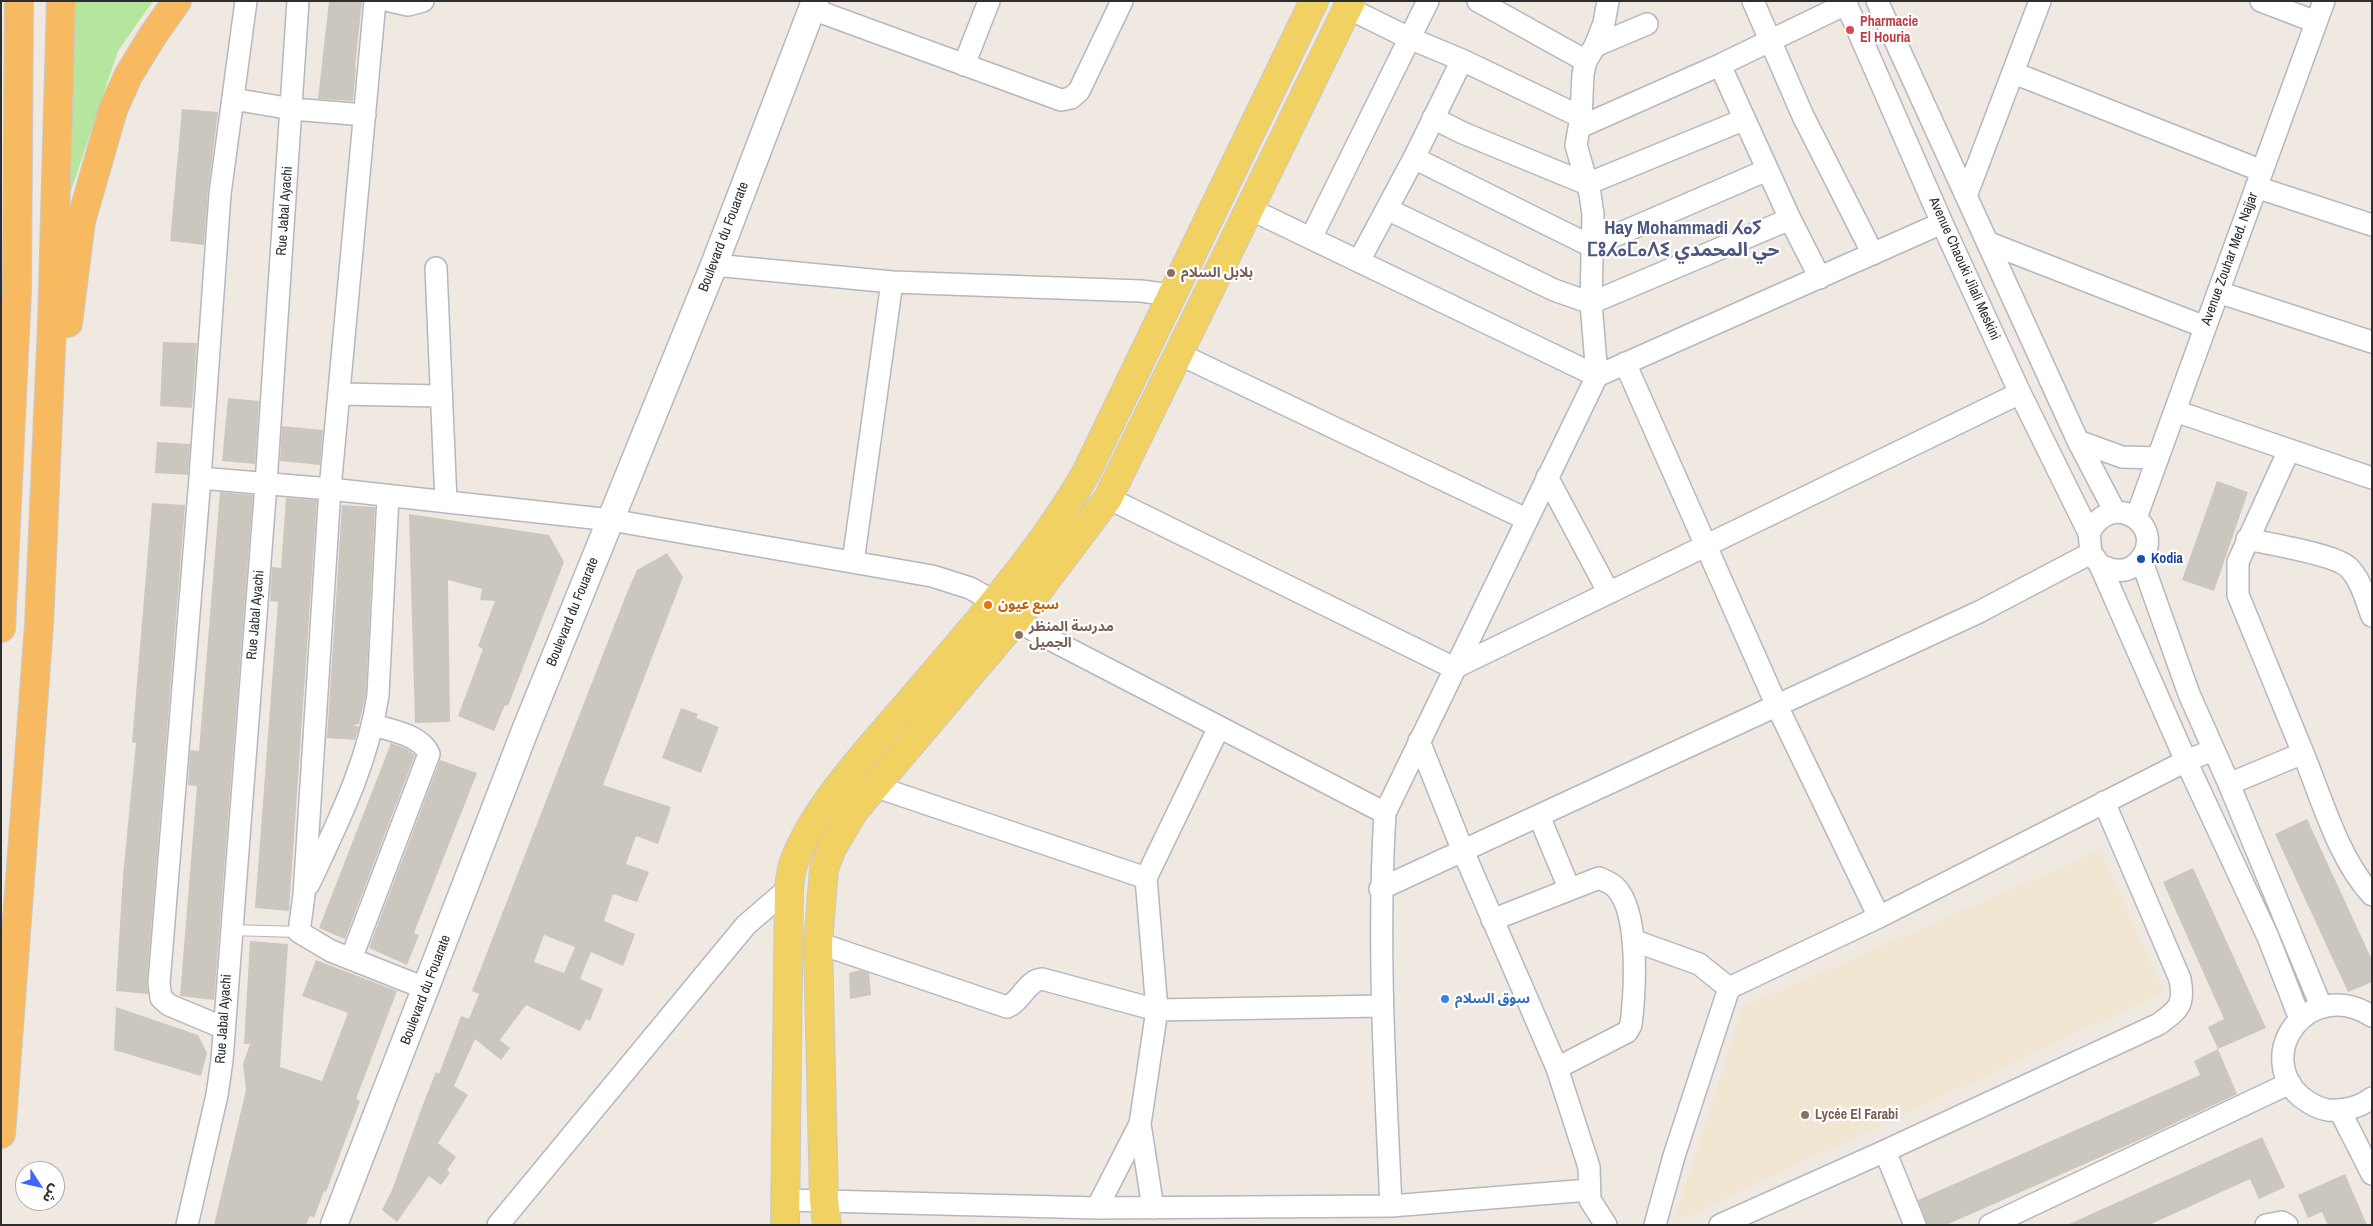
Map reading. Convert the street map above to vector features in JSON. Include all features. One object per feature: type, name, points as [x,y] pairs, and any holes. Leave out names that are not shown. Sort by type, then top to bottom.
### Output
[{"type":"highway","points":[[1,628],[17,290],[19,1]]},
{"type":"highway","points":[[1,1134],[39,625],[52,324],[61,1]]},
{"type":"highway","points":[[39,625],[66,383],[68,315],[80,221],[108,127],[128,76],[153,34],[177,1]]},
{"type":"highway","points":[[1,323],[9,458]]},
{"type":"main road","points":[[786,1212],[789,888],[794,863],[812,827],[831,799],[866,754],[995,602],[1070,501],[1086,473],[1170,295],[1314,1]]},
{"type":"main road","points":[[825,1213],[818,943],[824,869],[842,830],[874,786],[1016,620],[1108,498],[1349,4]]},
{"type":"street","points":[[224,1028],[169,1005],[161,998],[159,992],[200,478],[220,194],[246,1]]},
{"type":"street","name":"Rue Jabal Ayachi","points":[[187,1225],[217,1096],[224,1028],[230,930],[266,484],[298,1]]},
{"type":"street","points":[[375,1],[330,489],[304,895],[299,932],[331,951],[427,989]]},
{"type":"street","points":[[390,1],[408,5],[423,1]]},
{"type":"street","points":[[964,65],[989,1]]},
{"type":"street","points":[[814,5],[964,65],[1051,98],[1061,100],[1071,98],[1085,81],[1122,1]]},
{"type":"street","points":[[1311,238],[1428,1]]},
{"type":"street","points":[[1478,1],[1591,53]]},
{"type":"street","points":[[1391,1206],[1382,1006],[1380,890],[1385,813],[1526,518],[1597,376],[1590,303],[1590,246],[1593,214],[1577,153],[1582,83],[1591,53],[1607,13],[1608,1]]},
{"type":"street","points":[[1754,1],[1769,39],[1818,147],[1873,254]]},
{"type":"street","points":[[1877,1],[2078,441],[2116,512]]},
{"type":"street","points":[[1966,196],[2040,1]]},
{"type":"street","points":[[2261,1],[2316,22]]},
{"type":"street","name":"Avenue Zouhar Med. Najjar","points":[[2136,518],[2324,1]]},
{"type":"street","points":[[1349,4],[1409,38],[1462,60],[1580,122],[1720,65],[1846,2]]},
{"type":"street","name":"Avenue Chaouki Jilali Meskini","points":[[1846,2],[1942,223],[2093,550],[2186,760],[2268,937],[2300,1019]]},
{"type":"street","name":"Boulevard du Fouarate","points":[[334,1225],[427,989],[526,728],[714,265],[814,5]]},
{"type":"street","points":[[1591,53],[1647,24]]},
{"type":"street","points":[[1358,262],[1414,158],[1462,60]]},
{"type":"street","points":[[1720,65],[1743,120],[1820,278]]},
{"type":"street","points":[[2014,73],[2259,179],[2372,225]]},
{"type":"street","points":[[233,99],[292,108],[364,115]]},
{"type":"street","points":[[1433,118],[1463,133],[1586,184],[1743,120]]},
{"type":"street","points":[[1414,158],[1590,246],[1767,170]]},
{"type":"street","points":[[1250,209],[1597,376]]},
{"type":"street","points":[[1387,209],[1554,290],[1590,303],[1674,270],[1790,219]]},
{"type":"street","points":[[1597,376],[1942,223]]},
{"type":"street","points":[[1988,243],[2205,327]]},
{"type":"street","points":[[714,265],[892,282],[1141,291],[1170,295]]},
{"type":"street","points":[[436,268],[446,502]]},
{"type":"street","points":[[853,562],[892,282]]},
{"type":"street","points":[[2218,292],[2372,342]]},
{"type":"street","points":[[1179,354],[1526,518]]},
{"type":"street","points":[[1625,363],[1777,706],[1879,917]]},
{"type":"street","points":[[1454,668],[2020,392]]},
{"type":"street","points":[[340,394],[441,396]]},
{"type":"street","points":[[2175,411],[2372,478]]},
{"type":"street","points":[[2078,441],[2122,457],[2158,458]]},
{"type":"street","points":[[2289,450],[2238,562],[2238,595],[2347,861],[2360,882],[2372,895]]},
{"type":"street","points":[[1547,477],[1609,593]]},
{"type":"street","points":[[200,478],[330,489],[611,520],[932,576],[970,588],[995,602],[1016,620],[1385,813]]},
{"type":"street","points":[[304,895],[348,801],[361,768],[374,725],[378,695],[388,496]]},
{"type":"street","points":[[1108,498],[1454,668]]},
{"type":"street","points":[[2116,512],[2126,513],[2136,518],[2144,526],[2148,538],[2147,549],[2133,567],[2122,571],[2111,570],[2093,550],[2099,519],[2116,512]]},
{"type":"street","points":[[2247,539],[2328,558],[2348,567],[2358,583],[2372,616]]},
{"type":"street","points":[[1380,890],[1979,612],[2093,550]]},
{"type":"street","points":[[2141,559],[2175,658],[2321,1006]]},
{"type":"street","points":[[351,959],[429,754],[426,746],[418,740],[374,725]]},
{"type":"street","points":[[1152,1208],[1140,1124],[1157,1010],[1146,878],[1219,727]]},
{"type":"street","points":[[1419,741],[1492,920],[1557,1068],[1589,1166],[1589,1190],[1596,1211],[1606,1225]]},
{"type":"street","points":[[1655,1225],[1674,1156],[1729,988],[1879,917],[2186,760],[2213,750]]},
{"type":"street","points":[[2229,784],[2303,753]]},
{"type":"street","points":[[874,786],[1146,878]]},
{"type":"street","points":[[1720,1225],[1885,1151],[2158,1024],[2177,1010],[2183,996],[2180,979],[2104,802]]},
{"type":"street","points":[[1539,816],[1570,888]]},
{"type":"street","points":[[1492,920],[1599,878],[1615,886],[1623,897],[1635,941],[1631,1025],[1627,1032],[1557,1068]]},
{"type":"street","points":[[498,1225],[746,925],[789,888]]},
{"type":"street","points":[[1635,941],[1682,956],[1699,964],[1729,988]]},
{"type":"street","points":[[818,943],[1007,1007],[1013,1004],[1034,982],[1042,979],[1157,1010],[1382,1006]]},
{"type":"street","points":[[2371,1100],[2356,1108],[2340,1111],[2316,1106],[2293,1088],[2284,1066],[2284,1049],[2290,1032],[2300,1019],[2321,1006],[2338,1004],[2356,1007],[2372,1016]]},
{"type":"street","points":[[1990,1225],[2293,1088]]},
{"type":"street","points":[[2020,1225],[2293,1088]]},
{"type":"street","points":[[2340,1111],[2372,1174]]},
{"type":"street","points":[[1097,1208],[1140,1124]]},
{"type":"street","points":[[1885,1151],[1915,1225]]},
{"type":"street","points":[[786,1212],[1391,1206],[1589,1190]]},
{"type":"street","points":[[2266,1225],[2282,1222],[2287,1225]]},
{"type":"lane","points":[[230,930],[299,932]]},
{"type":"shaded area","name":"Lycée El Farabi","points":[[2100,850],[2164,992],[1673,1223],[1743,1007]]},
{"type":"green space","points":[[74,1],[153,1],[118,51],[66,206]]},
{"type":"building","points":[[329,1],[362,1],[353,101],[318,99]]},
{"type":"building","points":[[182,109],[218,112],[208,192],[204,245],[170,241]]},
{"type":"building","points":[[163,342],[197,343],[192,408],[160,406]]},
{"type":"building","points":[[228,398],[259,401],[255,464],[222,461]]},
{"type":"building","points":[[282,426],[323,430],[320,465],[280,461]]},
{"type":"building","points":[[157,442],[190,444],[188,475],[155,473]]},
{"type":"building","points":[[2217,481],[2248,492],[2214,591],[2182,580]]},
{"type":"building","points":[[220,492],[253,495],[214,1000],[180,996],[197,786],[188,785],[190,750],[199,751]]},
{"type":"building","points":[[286,498],[317,500],[289,911],[255,908],[278,602],[270,601],[272,567],[281,568]]},
{"type":"building","points":[[152,503],[185,505],[147,982],[148,994],[116,991],[123,875],[136,743],[132,742]]},
{"type":"building","points":[[342,505],[375,507],[366,694],[359,724],[353,725],[359,727],[355,740],[327,738]]},
{"type":"building","points":[[409,514],[549,535],[564,562],[508,706],[505,705],[494,731],[458,716],[483,649],[478,646],[495,601],[480,600],[482,589],[448,580],[450,722],[415,723]]},
{"type":"building","points":[[667,553],[683,577],[603,785],[671,807],[658,844],[636,836],[626,864],[649,872],[637,902],[613,894],[604,921],[635,934],[623,966],[591,952],[580,979],[603,989],[590,1021],[586,1019],[580,1031],[526,1005],[500,1040],[510,1048],[501,1060],[475,1039],[454,1086],[468,1095],[438,1143],[456,1157],[447,1170],[450,1173],[441,1185],[429,1176],[397,1222],[382,1210],[392,1190],[425,1099],[436,1072],[439,1074],[461,1016],[469,1019],[479,994],[472,991],[637,570]],"holes":[[[544,935],[575,947],[564,973],[534,962]]]},
{"type":"building","points":[[681,708],[698,714],[696,718],[719,727],[701,773],[662,758]]},
{"type":"building","points":[[391,743],[407,749],[415,755],[345,939],[319,928]]},
{"type":"building","points":[[440,760],[477,773],[414,933],[419,935],[407,965],[369,948]]},
{"type":"building","points":[[2307,819],[2372,960],[2372,982],[2348,992],[2275,834]]},
{"type":"building","points":[[2193,868],[2266,1028],[2218,1049],[2208,1027],[2224,1019],[2163,882]]},
{"type":"building","points":[[250,941],[288,944],[280,1067],[322,1081],[348,1013],[302,996],[316,960],[397,991],[356,1099],[360,1101],[326,1192],[324,1191],[314,1218],[310,1216],[306,1225],[214,1225],[246,1090],[243,1064],[250,1044],[244,1044]]},
{"type":"building","points":[[860,970],[869,973],[871,995],[850,999],[849,973]]},
{"type":"building","points":[[116,1007],[198,1035],[207,1053],[201,1076],[114,1050]]},
{"type":"building","points":[[2218,1049],[2237,1094],[2137,1141],[1946,1225],[1927,1225],[1918,1200],[2200,1075],[2194,1061]]},
{"type":"building","points":[[2262,1137],[2285,1187],[2259,1199],[2250,1179],[2149,1225],[2067,1225]]},
{"type":"building","points":[[2345,1174],[2367,1225],[2328,1225],[2322,1212],[2308,1218],[2298,1195]]},
{"type":"place","name":"Pharmacie El Houria","points":[[1850,30]]},
{"type":"place","name":"بلابل السلام","points":[[1171,273]]},
{"type":"place","name":"Kodia","points":[[2141,559]]},
{"type":"place","name":"سبع عيون","points":[[988,605]]},
{"type":"place","name":"مدرسة المنظر الجميل","points":[[1019,635]]},
{"type":"place","name":"سوق السلام","points":[[1445,999]]},
{"type":"place","name":"Lycée El Farabi","points":[[1805,1115]]},
{"type":"district","name":"Hay Mohammadi ⵃⴰⵢ ⵎⵓⵃⴰⵎⴰⴷⵉ حي المحمدي","points":[[1683,240]]}]
